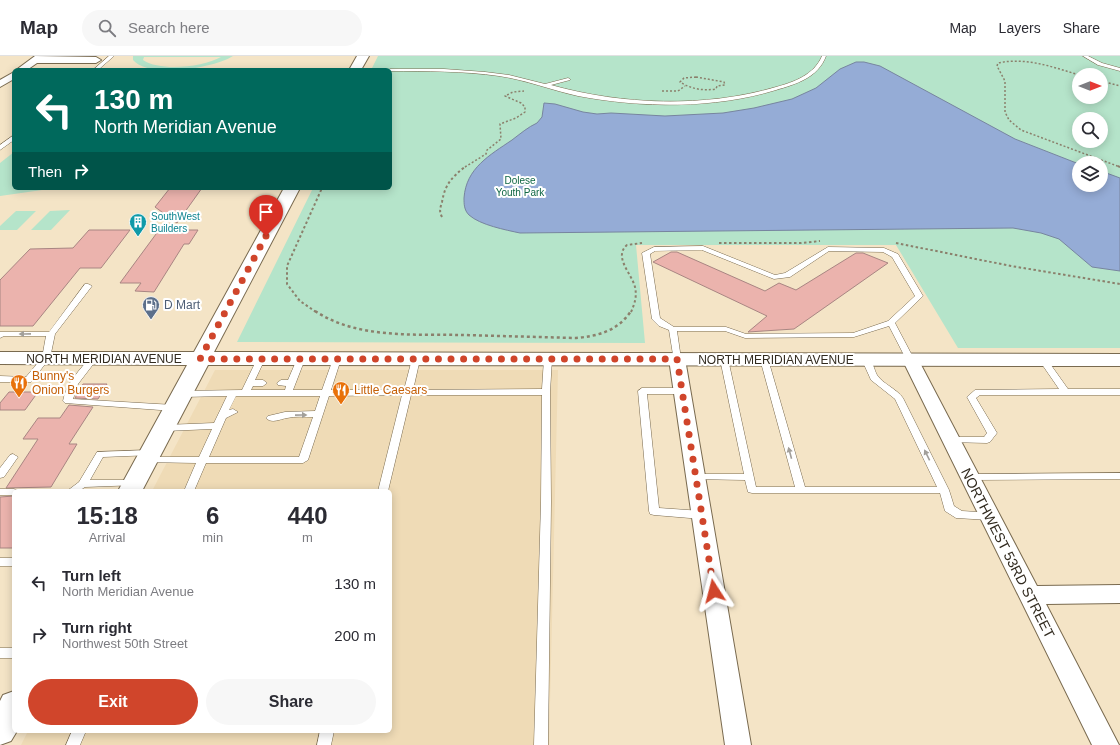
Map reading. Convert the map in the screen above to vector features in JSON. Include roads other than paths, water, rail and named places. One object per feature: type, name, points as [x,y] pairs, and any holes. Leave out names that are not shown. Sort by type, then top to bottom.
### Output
[{"type":"main road","points":[[356,68],[363,56]]},
{"type":"main road","points":[[132,487],[291,190]]},
{"type":"main road","name":"NORTH MERIDIAN AVENUE","points":[[0,358],[764,359],[911,361],[1120,360]]},
{"type":"main road","points":[[0,731],[12,709]]},
{"type":"street","points":[[24,68],[38,58],[96,60]]},
{"type":"street","points":[[0,84],[12,76]]},
{"type":"street","points":[[677,359],[738,745]]},
{"type":"street","name":"NORTHWEST 53RD STREET","points":[[911,361],[1106,745]]},
{"type":"street","points":[[1029,595],[1120,594]]},
{"type":"lane","points":[[97,68],[112,56]]},
{"type":"lane","points":[[392,70],[478,73],[523,80],[586,95],[663,101],[704,101],[743,98],[798,82],[813,73],[822,62],[824,56]]},
{"type":"lane","points":[[1085,56],[1100,64],[1120,70]]},
{"type":"lane","points":[[546,86],[568,79]]},
{"type":"lane","points":[[662,91],[663,101]]},
{"type":"lane","points":[[0,148],[12,139]]},
{"type":"lane","points":[[654,249],[707,249],[774,277],[787,275],[828,249],[884,250],[895,256],[919,296],[891,323],[854,335],[745,336],[726,329],[673,329],[662,324],[656,319],[646,253],[654,249]]},
{"type":"lane","points":[[0,379],[28,380],[46,358],[52,334],[88,286]]},
{"type":"lane","points":[[891,323],[911,361]]},
{"type":"lane","points":[[673,329],[677,359]]},
{"type":"lane","points":[[0,336],[2,334],[52,334]]},
{"type":"lane","points":[[94,358],[72,388],[68,395],[68,401],[178,401],[245,393],[546,392]]},
{"type":"lane","points":[[245,393],[261,359]]},
{"type":"lane","points":[[288,393],[301,359]]},
{"type":"lane","points":[[75,489],[83,484],[100,454],[203,459],[303,460],[337,359]]},
{"type":"lane","points":[[384,489],[416,359]]},
{"type":"lane","points":[[541,745],[546,510],[546,392],[548,359]]},
{"type":"lane","points":[[724,359],[752,490],[944,490]]},
{"type":"lane","points":[[764,359],[801,490]]},
{"type":"lane","points":[[866,360],[874,378],[899,398],[944,490],[949,508],[960,515],[990,516]]},
{"type":"lane","points":[[1043,360],[1065,392]]},
{"type":"lane","points":[[250,383],[263,383]]},
{"type":"lane","points":[[281,383],[292,383]]},
{"type":"lane","points":[[682,390],[642,391],[654,511],[702,515]]},
{"type":"lane","points":[[951,440],[987,440],[992,433],[971,397],[978,392],[1120,392]]},
{"type":"lane","points":[[190,489],[217,426],[227,416],[232,394]]},
{"type":"lane","points":[[273,415],[278,418],[285,415],[318,414]]},
{"type":"lane","points":[[164,428],[217,426]]},
{"type":"lane","points":[[0,476],[13,457]]},
{"type":"lane","points":[[970,477],[1120,476]]},
{"type":"lane","points":[[695,477],[749,477]]},
{"type":"lane","points":[[83,484],[132,487]]},
{"type":"lane","points":[[0,492],[12,492]]},
{"type":"lane","points":[[0,562],[12,562]]},
{"type":"lane","points":[[0,653],[12,653]]},
{"type":"lane","points":[[73,745],[78,733]]},
{"type":"lane","points":[[324,745],[327,733]]},
{"type":"water","points":[[856,62],[864,62],[880,66],[1015,139],[1072,161],[1072,192],[1108,192],[1108,174],[1120,178],[1120,271],[1092,267],[1059,239],[1041,233],[1013,228],[520,233],[493,227],[480,222],[469,215],[465,209],[464,198],[466,188],[469,178],[474,170],[480,163],[496,151],[537,123],[542,117],[544,103],[555,104],[583,112],[597,114],[611,113],[665,116],[723,113],[754,108],[792,99],[816,88],[840,69]]},
{"type":"place","name":"SouthWest Builders","points":[[138,237]]},
{"type":"place","name":"D Mart","points":[[151,320]]},
{"type":"place","name":"Bunny's Onion Burgers","points":[[19,398]]},
{"type":"place","name":"Little Caesars","points":[[341,405]]},
{"type":"park label","name":"Dolese Youth Park","points":[[520,186]]}]
